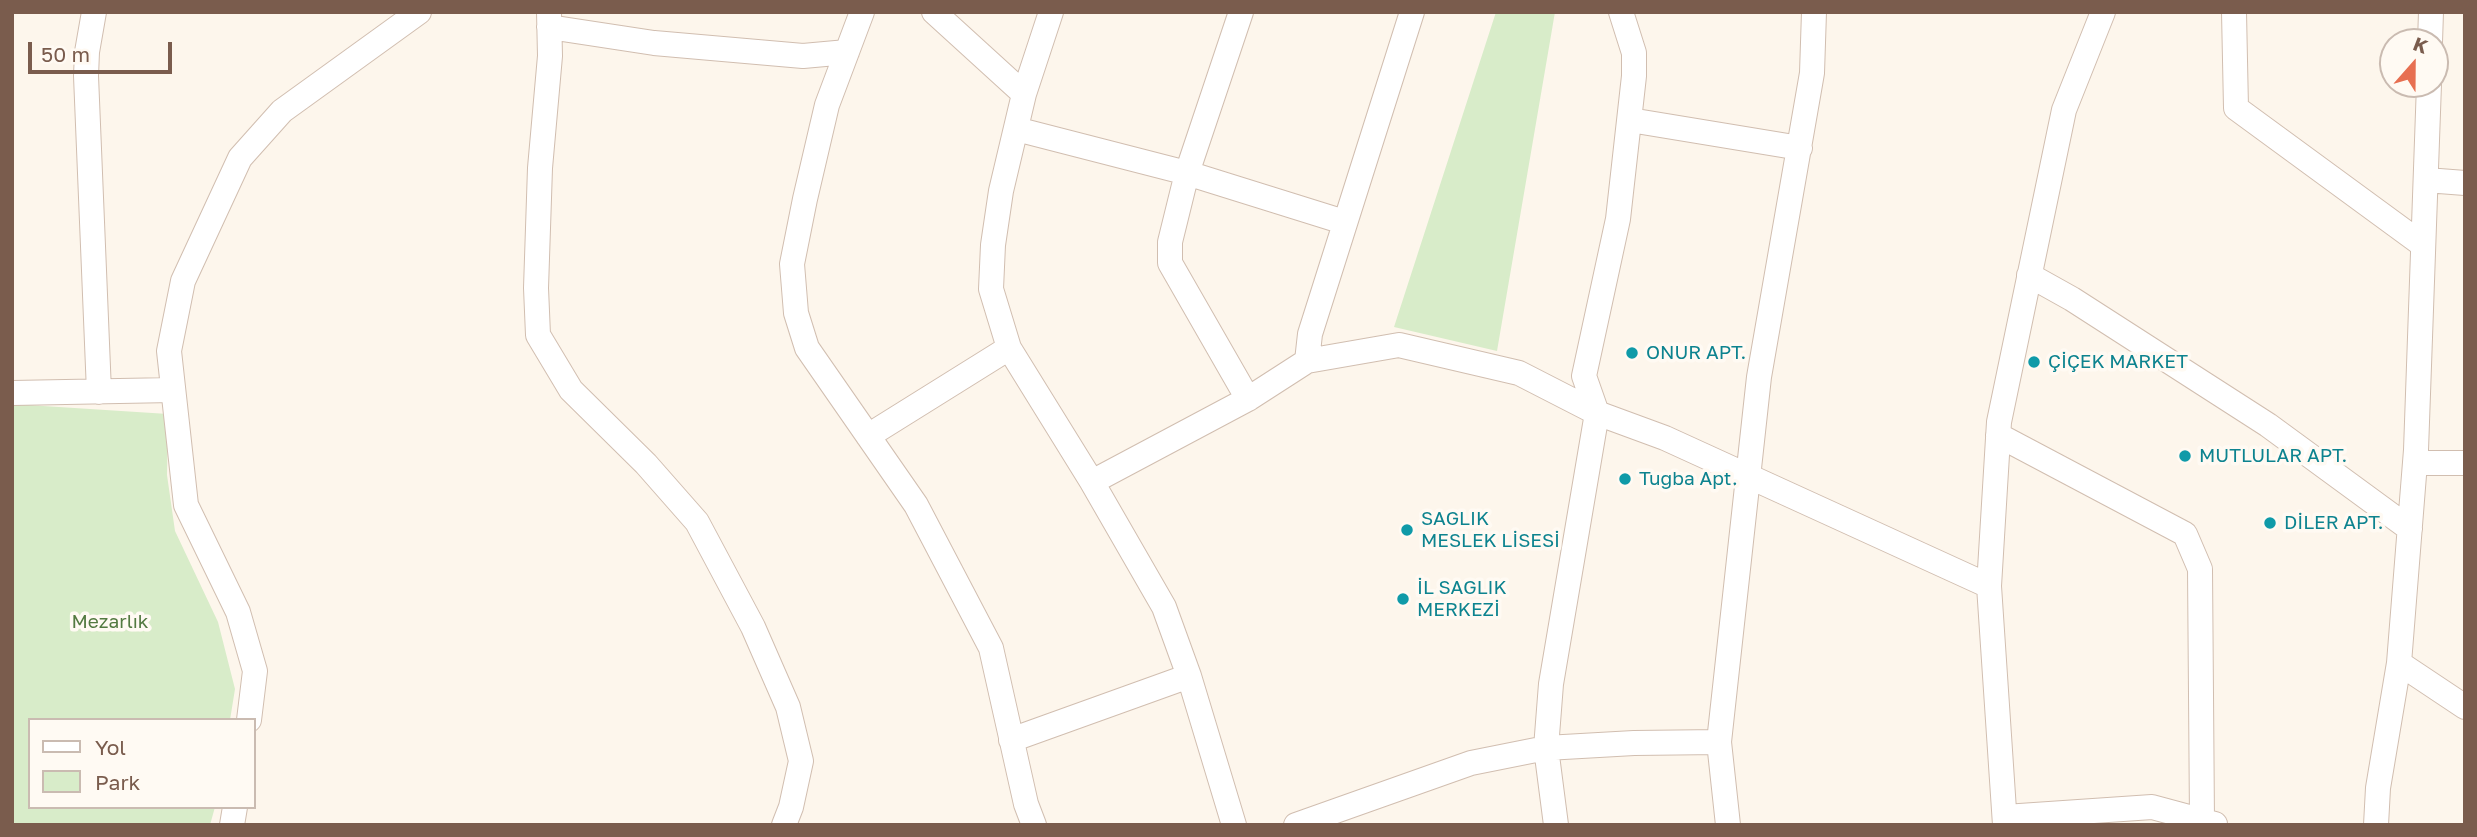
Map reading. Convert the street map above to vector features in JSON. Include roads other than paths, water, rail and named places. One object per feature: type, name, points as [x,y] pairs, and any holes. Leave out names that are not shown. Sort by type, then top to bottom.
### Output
[{"type":"street","points":[[94,12],[86,76],[99,391]]},
{"type":"street","points":[[249,718],[255,671],[238,612],[186,505],[169,351],[183,281],[240,158],[282,111],[419,12]]},
{"type":"street","points":[[862,12],[827,105],[792,264],[796,313],[807,348],[916,505],[991,649],[1026,804],[1034,825]]},
{"type":"street","points":[[934,12],[1024,94]]},
{"type":"street","points":[[1051,12],[1024,94],[1001,191],[992,256],[992,289],[1009,348],[1092,482],[1164,607],[1189,676],[1234,825]]},
{"type":"street","points":[[1241,12],[1187,173],[1170,242],[1170,263],[1248,399]]},
{"type":"street","points":[[1307,361],[1310,334],[1412,12]]},
{"type":"street","points":[[1556,825],[1546,748],[1551,684],[1597,413],[1584,376],[1618,219],[1630,120],[1634,52],[1621,12]]},
{"type":"street","points":[[1728,825],[1718,741],[1759,377],[1812,73],[1814,12]]},
{"type":"street","points":[[1998,435],[2185,534],[2200,569],[2209,823],[2152,807],[2005,821],[1989,586],[1998,435],[1999,422],[2064,110],[2103,12]]},
{"type":"street","points":[[2234,12],[2236,108],[2423,245]]},
{"type":"street","points":[[784,825],[791,807],[801,761],[788,707],[753,627],[696,522],[646,464],[571,390],[538,335],[536,288],[539,181],[550,56],[549,20],[654,43],[803,57],[847,52]]},
{"type":"street","points":[[2376,825],[2378,788],[2399,663],[2415,463],[2429,98]]},
{"type":"street","points":[[1630,120],[1800,148]]},
{"type":"street","points":[[1016,129],[1187,173],[1344,222]]},
{"type":"street","points":[[2426,180],[2465,183]]},
{"type":"street","points":[[2029,275],[2268,425],[2410,529]]},
{"type":"street","points":[[1092,482],[1248,399],[1307,361],[1399,345],[1519,373],[1597,413],[1665,438],[1989,586]]},
{"type":"street","points":[[868,436],[1009,348]]},
{"type":"street","points":[[12,393],[173,390]]},
{"type":"street","points":[[2415,463],[2465,463]]},
{"type":"street","points":[[2399,663],[2465,707]]},
{"type":"street","points":[[1012,740],[1189,676]]},
{"type":"street","points":[[1296,825],[1471,764],[1546,748],[1718,741]]},
{"type":"place","name":"ONUR APT.","points":[[1632,353]]},
{"type":"place","name":"ÇİÇEK MARKET","points":[[2034,362]]},
{"type":"place","name":"MUTLULAR APT.","points":[[2185,456]]},
{"type":"place","name":"Tuğba Apt.","points":[[1625,479]]},
{"type":"place","name":"DİLER APT.","points":[[2270,523]]},
{"type":"place","name":"SAĞLIK MESLEK LİSESİ","points":[[1407,530]]},
{"type":"place","name":"İL SAĞLIK MERKEZİ","points":[[1403,599]]},
{"type":"park label","name":"Mezarlık","points":[[110,622]]}]
